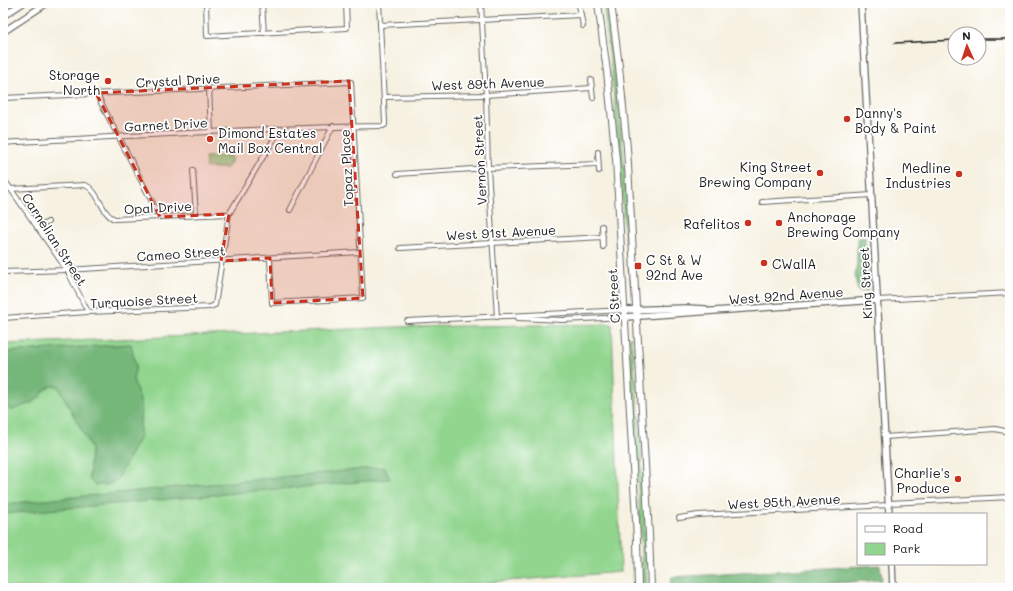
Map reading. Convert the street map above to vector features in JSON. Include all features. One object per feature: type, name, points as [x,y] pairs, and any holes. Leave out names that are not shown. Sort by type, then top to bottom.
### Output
[{"type":"main road","name":"C Street","points":[[598,3],[613,131],[625,310],[637,532],[638,588]]},
{"type":"main road","name":"C Street","points":[[611,3],[620,73],[627,148],[637,309],[651,588]]},
{"type":"street","points":[[3,16],[23,3]]},
{"type":"street","points":[[3,32],[47,3]]},
{"type":"street","points":[[206,3],[208,36],[347,28],[346,3]]},
{"type":"street","points":[[262,3],[264,33]]},
{"type":"street","points":[[379,3],[384,97]]},
{"type":"street","name":"Vernon Street","points":[[481,3],[488,168],[497,317]]},
{"type":"street","name":"King Street","points":[[861,3],[889,513]]},
{"type":"street","points":[[579,5],[583,26]]},
{"type":"street","points":[[380,25],[581,15]]},
{"type":"street","points":[[591,80],[593,98]]},
{"type":"street","name":"Crystal Drive","points":[[3,98],[349,81],[352,83]]},
{"type":"street","name":"Topaz Place","points":[[270,258],[272,304],[363,298],[352,83]]},
{"type":"street","points":[[209,88],[211,132]]},
{"type":"street","name":"West 89th Avenue","points":[[384,97],[486,95],[592,88]]},
{"type":"street","points":[[96,93],[160,217]]},
{"type":"street","name":"Garnet Drive","points":[[3,143],[119,136],[385,125],[384,97]]},
{"type":"street","points":[[290,210],[333,126]]},
{"type":"street","name":"Turquoise Street","points":[[3,318],[88,312],[210,307],[215,305],[229,214],[280,129]]},
{"type":"street","points":[[598,152],[599,171]]},
{"type":"street","points":[[396,174],[488,168],[598,164]]},
{"type":"street","points":[[193,170],[196,215]]},
{"type":"street","name":"Carnelian Street","points":[[3,178],[67,270],[88,312]]},
{"type":"street","name":"Opal Drive","points":[[10,189],[85,185],[92,189],[112,219],[229,214]]},
{"type":"street","points":[[762,202],[872,195]]},
{"type":"street","points":[[37,228],[48,222]]},
{"type":"street","points":[[602,226],[603,247]]},
{"type":"street","name":"West 91st Avenue","points":[[400,248],[603,237]]},
{"type":"street","name":"Cameo Street","points":[[3,272],[67,270],[360,252]]},
{"type":"street","points":[[877,300],[1010,293]]},
{"type":"street","name":"West 92nd Avenue","points":[[497,317],[563,320],[877,300]]},
{"type":"street","name":"West 92nd Avenue","points":[[408,321],[637,309],[686,308],[719,311]]},
{"type":"street","points":[[885,437],[995,429],[1010,432]]},
{"type":"street","name":"West 95th Avenue","points":[[680,518],[698,515],[1010,497]]},
{"type":"street","points":[[892,565],[893,588]]},
{"type":"highlighted area","points":[[349,81],[363,298],[272,303],[270,258],[221,261],[229,214],[160,217],[96,93]]},
{"type":"green space","points":[[603,3],[606,3],[619,109],[628,215],[631,287],[624,227],[621,173],[612,76]]},
{"type":"green space","points":[[232,156],[231,162],[227,168],[206,168],[205,157]]},
{"type":"green space","points":[[865,237],[868,291],[858,291],[855,278],[857,263],[857,238]]},
{"type":"green space","points":[[612,324],[621,572],[418,588],[3,588],[3,344],[395,327]]},
{"type":"green space","points":[[629,337],[631,337],[638,404],[644,499],[647,588],[642,588],[641,538]]},
{"type":"green space","points":[[131,344],[136,367],[133,379],[141,403],[140,437],[117,480],[107,485],[95,485],[89,479],[91,448],[58,386],[51,386],[42,392],[40,397],[31,403],[10,411],[6,403],[3,402],[3,352]]},
{"type":"green space","points":[[385,467],[390,479],[3,514],[3,504]]},
{"type":"green space","points":[[880,565],[882,580],[751,588],[669,588],[672,577]]},
{"type":"railway","points":[[987,39],[1010,39]]},
{"type":"railway","points":[[895,43],[947,40]]},
{"type":"place","name":"Storage North","points":[[108,81]]},
{"type":"place","name":"Danny's Body & Paint","points":[[847,119]]},
{"type":"place","name":"Dimond Estates Mail Box Central","points":[[210,139]]},
{"type":"place","name":"King Street Brewing Company","points":[[820,173]]},
{"type":"place","name":"Medline Industries","points":[[959,174]]},
{"type":"place","name":"Rafelitos","points":[[748,223]]},
{"type":"place","name":"Anchorage Brewing Company","points":[[779,223]]},
{"type":"place","name":"CWallA","points":[[764,263]]},
{"type":"place","name":"C St & W 92nd Ave","points":[[638,266]]},
{"type":"place","name":"Charlie's Produce","points":[[958,479]]}]
